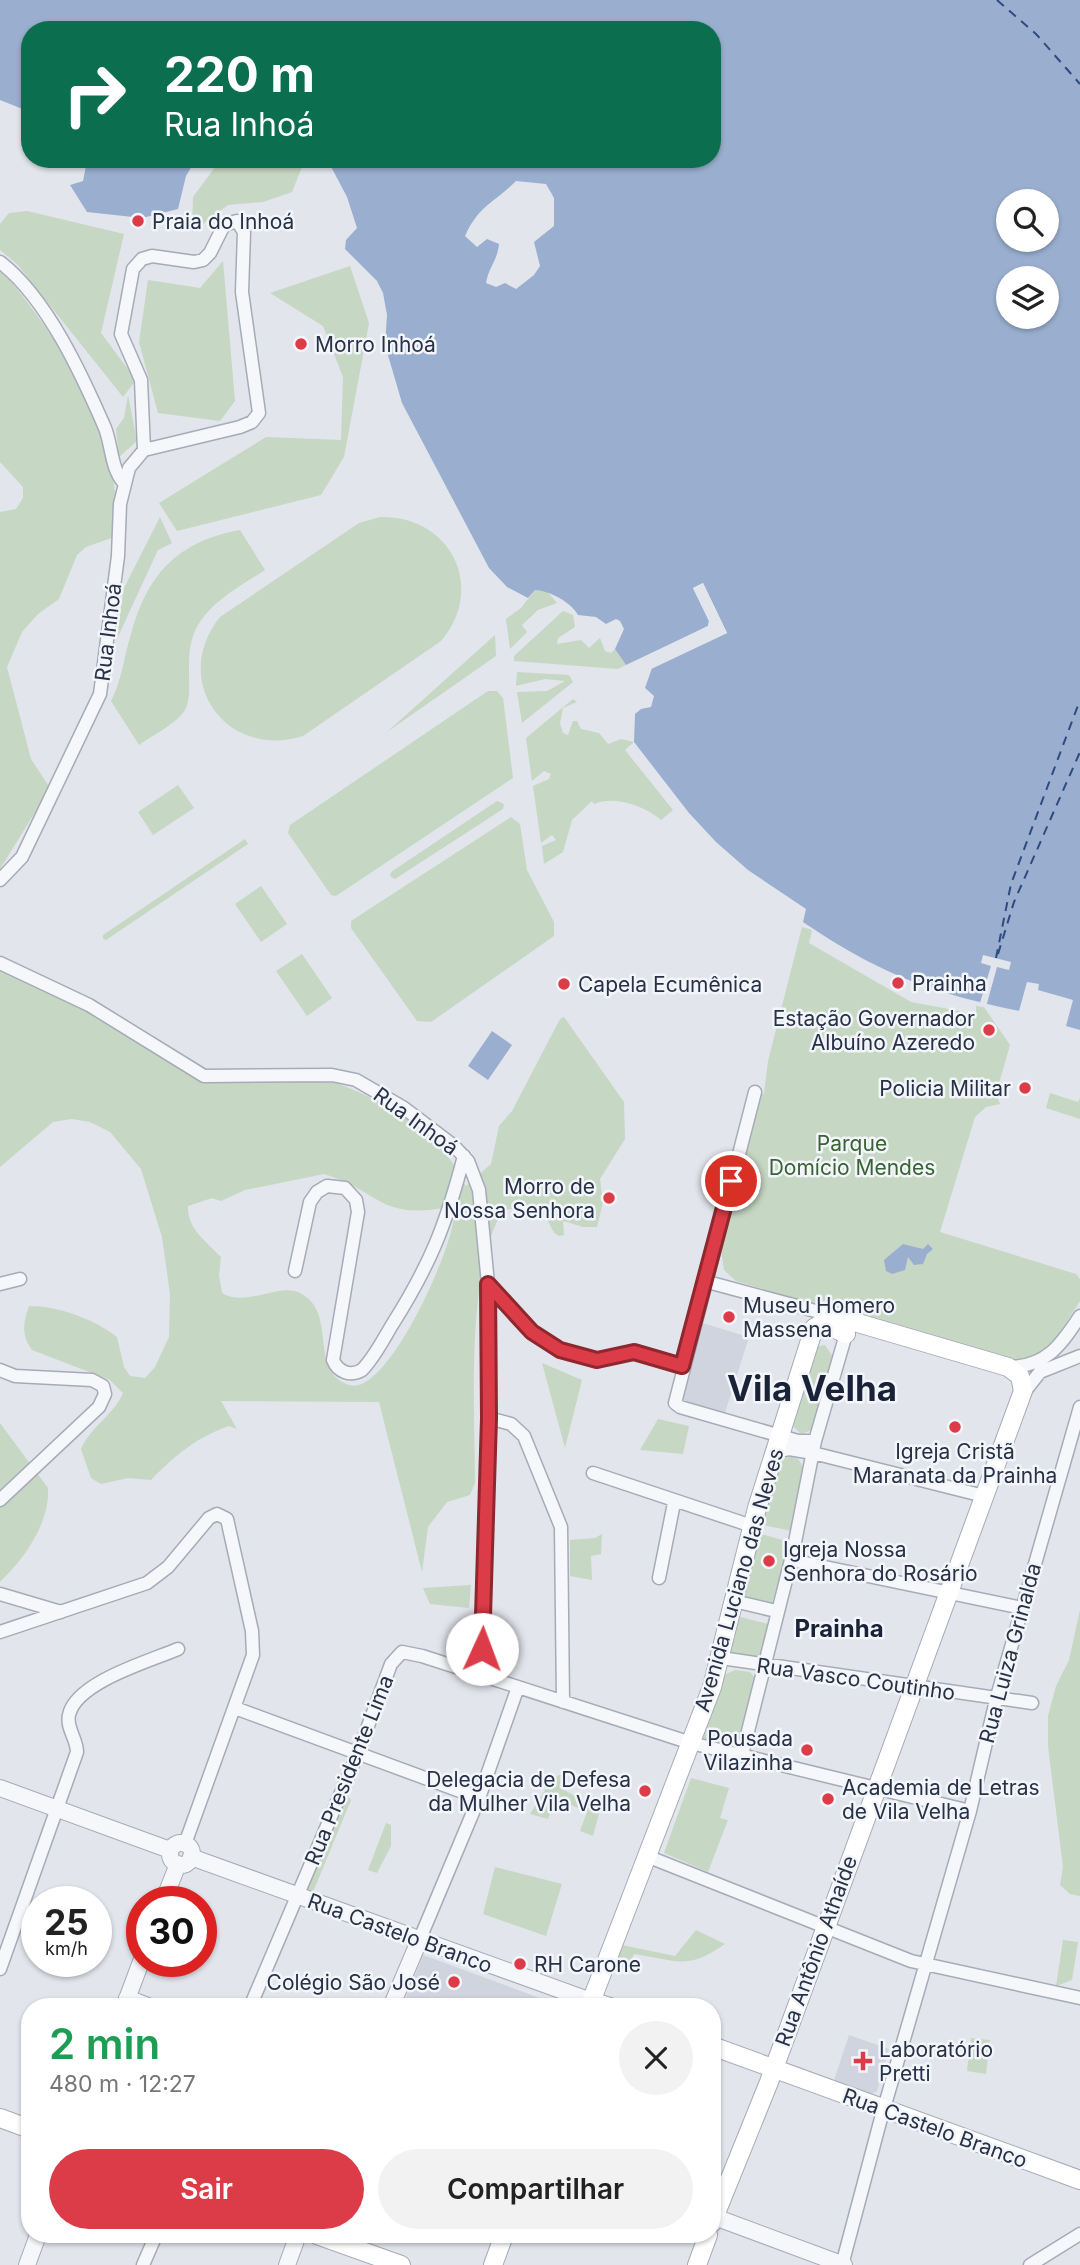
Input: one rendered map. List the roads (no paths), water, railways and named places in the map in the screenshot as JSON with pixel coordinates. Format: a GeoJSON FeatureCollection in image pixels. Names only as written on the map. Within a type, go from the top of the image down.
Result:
{"type":"FeatureCollection","features":[{"type":"Feature","properties":{"kind":"main road"},"geometry":{"type":"LineString","coordinates":[[814,1328],[834,1316],[1007,1367],[1022,1381],[1021,1396]]}},
{"type":"Feature","properties":{"kind":"main road"},"geometry":{"type":"LineString","coordinates":[[814,1328],[831,1327],[846,1334]]}},
{"type":"Feature","properties":{"kind":"main road","name":"Avenida Luciano das Neves"},"geometry":{"type":"LineString","coordinates":[[592,1998],[649,1857],[721,1658],[752,1526],[814,1328]]}},
{"type":"Feature","properties":{"kind":"main road","name":"Rua Antônio Athaíde"},"geometry":{"type":"LineString","coordinates":[[721,2198],[773,2069],[1021,1396]]}},
{"type":"Feature","properties":{"kind":"main road","name":"Rua Castelo Branco"},"geometry":{"type":"LineString","coordinates":[[721,2049],[1080,2180]]}},
{"type":"Feature","properties":{"kind":"main road"},"geometry":{"type":"LineString","coordinates":[[0,2118],[21,2126]]}},
{"type":"Feature","properties":{"kind":"main road"},"geometry":{"type":"LineString","coordinates":[[339,2243],[401,2265]]}},
{"type":"Feature","properties":{"kind":"main road"},"geometry":{"type":"LineString","coordinates":[[493,2265],[501,2243]]}},
{"type":"Feature","properties":{"kind":"main road"},"geometry":{"type":"LineString","coordinates":[[697,2265],[705,2243]]}},
{"type":"Feature","properties":{"kind":"street"},"geometry":{"type":"LineString","coordinates":[[0,262],[24,283],[78,369],[106,431],[117,474],[124,483],[133,461],[144,450],[240,427],[252,422],[259,413],[242,292],[244,232],[237,221],[224,225],[210,253],[203,260],[194,262],[152,256],[142,259],[133,269],[120,327],[122,340],[141,380],[144,450]]}},
{"type":"Feature","properties":{"kind":"street","name":"Rua Inhoá"},"geometry":{"type":"LineString","coordinates":[[0,880],[22,857],[100,694],[106,670],[124,483]]}},
{"type":"Feature","properties":{"kind":"street","name":"Rua Inhoá"},"geometry":{"type":"LineString","coordinates":[[0,963],[89,1005],[204,1076],[332,1075],[356,1080],[404,1108],[464,1157],[477,1180],[488,1284],[489,1418],[481,1675]]}},
{"type":"Feature","properties":{"kind":"street"},"geometry":{"type":"LineString","coordinates":[[755,1092],[682,1366],[675,1403],[680,1408],[789,1449],[814,1447],[984,1496]]}},
{"type":"Feature","properties":{"kind":"street"},"geometry":{"type":"LineString","coordinates":[[295,1271],[313,1197],[327,1186],[345,1188],[356,1200],[358,1212],[333,1360],[342,1371],[353,1374],[362,1370],[414,1290],[435,1251],[448,1219],[464,1157]]}},
{"type":"Feature","properties":{"kind":"street"},"geometry":{"type":"LineString","coordinates":[[0,1283],[20,1279]]}},
{"type":"Feature","properties":{"kind":"street"},"geometry":{"type":"LineString","coordinates":[[704,1281],[834,1316],[843,1324],[846,1334],[814,1447],[791,1560],[776,1611],[742,1755]]}},
{"type":"Feature","properties":{"kind":"street"},"geometry":{"type":"LineString","coordinates":[[488,1284],[532,1332],[560,1350],[597,1360],[634,1352],[682,1366]]}},
{"type":"Feature","properties":{"kind":"street"},"geometry":{"type":"LineString","coordinates":[[805,1308],[812,1317],[814,1328]]}},
{"type":"Feature","properties":{"kind":"street"},"geometry":{"type":"LineString","coordinates":[[1007,1367],[1035,1364],[1047,1358],[1064,1340],[1080,1316]]}},
{"type":"Feature","properties":{"kind":"street"},"geometry":{"type":"LineString","coordinates":[[1064,1340],[1080,1337]]}},
{"type":"Feature","properties":{"kind":"street"},"geometry":{"type":"LineString","coordinates":[[1064,1340],[1063,1352],[1078,1357]]}},
{"type":"Feature","properties":{"kind":"street"},"geometry":{"type":"LineString","coordinates":[[1021,1396],[1040,1372],[1078,1357]]}},
{"type":"Feature","properties":{"kind":"street"},"geometry":{"type":"LineString","coordinates":[[0,1370],[15,1376],[92,1380],[103,1386],[105,1394],[99,1407],[0,1500]]}},
{"type":"Feature","properties":{"kind":"street","name":"Rua Luiza Grinalda"},"geometry":{"type":"LineString","coordinates":[[843,2265],[883,2110],[970,1811],[996,1700],[1080,1407]]}},
{"type":"Feature","properties":{"kind":"street"},"geometry":{"type":"LineString","coordinates":[[489,1418],[511,1424],[524,1436],[561,1527],[563,1702]]}},
{"type":"Feature","properties":{"kind":"street"},"geometry":{"type":"LineString","coordinates":[[593,1473],[674,1503],[752,1526]]}},
{"type":"Feature","properties":{"kind":"street"},"geometry":{"type":"LineString","coordinates":[[659,1578],[674,1503]]}},
{"type":"Feature","properties":{"kind":"street"},"geometry":{"type":"LineString","coordinates":[[0,1632],[154,1579],[209,1518],[221,1515],[230,1525],[253,1639],[251,1666],[169,1886]]}},
{"type":"Feature","properties":{"kind":"street"},"geometry":{"type":"LineString","coordinates":[[791,1560],[1022,1608]]}},
{"type":"Feature","properties":{"kind":"street"},"geometry":{"type":"LineString","coordinates":[[0,1594],[61,1612]]}},
{"type":"Feature","properties":{"kind":"street"},"geometry":{"type":"LineString","coordinates":[[734,1601],[776,1611]]}},
{"type":"Feature","properties":{"kind":"street"},"geometry":{"type":"LineString","coordinates":[[0,1969],[77,1752],[69,1722],[71,1710],[92,1686],[178,1649]]}},
{"type":"Feature","properties":{"kind":"street","name":"Rua Presidente Lima"},"geometry":{"type":"LineString","coordinates":[[254,1998],[358,1753],[391,1664],[402,1652],[481,1675]]}},
{"type":"Feature","properties":{"kind":"street","name":"Rua Vasco Coutinho"},"geometry":{"type":"LineString","coordinates":[[721,1658],[996,1700],[1032,1703]]}},
{"type":"Feature","properties":{"kind":"street"},"geometry":{"type":"LineString","coordinates":[[481,1675],[691,1743],[970,1811]]}},
{"type":"Feature","properties":{"kind":"street"},"geometry":{"type":"LineString","coordinates":[[395,1998],[479,1798],[517,1687]]}},
{"type":"Feature","properties":{"kind":"street"},"geometry":{"type":"LineString","coordinates":[[235,1708],[479,1798]]}},
{"type":"Feature","properties":{"kind":"street","name":"Rua Castelo Branco"},"geometry":{"type":"LineString","coordinates":[[0,1788],[574,1998]]}},
{"type":"Feature","properties":{"kind":"street"},"geometry":{"type":"LineString","coordinates":[[649,1857],[824,1928],[925,1965],[1080,1998]]}},
{"type":"Feature","properties":{"kind":"street"},"geometry":{"type":"LineString","coordinates":[[127,1998],[135,1977]]}},
{"type":"Feature","properties":{"kind":"street"},"geometry":{"type":"LineString","coordinates":[[721,2221],[843,2265]]}},
{"type":"Feature","properties":{"kind":"street"},"geometry":{"type":"LineString","coordinates":[[1030,2265],[1080,2234]]}},
{"type":"Feature","properties":{"kind":"street"},"geometry":{"type":"LineString","coordinates":[[27,2265],[35,2243]]}},
{"type":"Feature","properties":{"kind":"street"},"geometry":{"type":"LineString","coordinates":[[143,2265],[153,2243]]}},
{"type":"Feature","properties":{"kind":"street"},"geometry":{"type":"LineString","coordinates":[[287,2265],[295,2243]]}},
{"type":"Feature","properties":{"kind":"water"},"geometry":{"type":"Polygon","coordinates":[[[0,0],[1080,0],[1080,1030],[1066,1026],[1073,1000],[1038,990],[1039,984],[1027,982],[1019,1011],[931,988],[881,968],[803,922],[806,909],[748,870],[716,842],[689,813],[634,742],[635,714],[641,709],[651,707],[654,696],[645,688],[652,668],[727,633],[703,583],[693,588],[709,621],[708,626],[626,665],[615,649],[624,629],[620,621],[616,619],[606,624],[596,617],[578,615],[560,598],[547,592],[535,590],[528,598],[507,587],[489,568],[402,403],[385,345],[387,315],[383,293],[377,281],[345,249],[346,240],[357,228],[347,197],[332,168],[721,168],[721,21],[21,21],[21,108],[0,100],[0,0]],[[516,181],[481,211],[470,226],[465,236],[477,247],[487,239],[499,244],[486,283],[496,287],[505,283],[516,289],[534,275],[540,266],[534,242],[554,226],[554,198],[546,184],[516,181]]]}},
{"type":"Feature","properties":{"kind":"water"},"geometry":{"type":"Polygon","coordinates":[[[86,168],[191,168],[186,176],[178,209],[142,218],[87,212],[70,185],[83,181],[86,168]]]}},
{"type":"Feature","properties":{"kind":"water"},"geometry":{"type":"Polygon","coordinates":[[[492,1031],[512,1045],[488,1080],[468,1066],[492,1031]]]}},
{"type":"Feature","properties":{"kind":"water"},"geometry":{"type":"Polygon","coordinates":[[[903,1244],[923,1249],[928,1244],[933,1249],[927,1254],[923,1264],[914,1265],[908,1257],[905,1270],[892,1274],[886,1271],[884,1260],[903,1244]]]}},
{"type":"Feature","properties":{"kind":"place","name":"Praia do Inhoá"},"geometry":{"type":"Point","coordinates":[138,221]}},
{"type":"Feature","properties":{"kind":"place","name":"Morro Inhoá"},"geometry":{"type":"Point","coordinates":[301,344]}},
{"type":"Feature","properties":{"kind":"place","name":"Prainha"},"geometry":{"type":"Point","coordinates":[898,983]}},
{"type":"Feature","properties":{"kind":"place","name":"Capela Ecumênica"},"geometry":{"type":"Point","coordinates":[564,984]}},
{"type":"Feature","properties":{"kind":"place","name":"Estação Governador Albuíno Azeredo"},"geometry":{"type":"Point","coordinates":[989,1030]}},
{"type":"Feature","properties":{"kind":"place","name":"Policia Militar"},"geometry":{"type":"Point","coordinates":[1025,1088]}},
{"type":"Feature","properties":{"kind":"place","name":"Morro de Nossa Senhora"},"geometry":{"type":"Point","coordinates":[609,1198]}},
{"type":"Feature","properties":{"kind":"place","name":"Museu Homero Massena"},"geometry":{"type":"Point","coordinates":[729,1317]}},
{"type":"Feature","properties":{"kind":"place","name":"Igreja Cristã Maranata da Prainha"},"geometry":{"type":"Point","coordinates":[955,1427]}},
{"type":"Feature","properties":{"kind":"place","name":"Igreja Nossa Senhora do Rosário"},"geometry":{"type":"Point","coordinates":[769,1561]}},
{"type":"Feature","properties":{"kind":"place","name":"Pousada Vilazinha"},"geometry":{"type":"Point","coordinates":[807,1750]}},
{"type":"Feature","properties":{"kind":"place","name":"Delegacia de Defesa da Mulher Vila Velha"},"geometry":{"type":"Point","coordinates":[645,1791]}},
{"type":"Feature","properties":{"kind":"place","name":"Academia de Letras de Vila Velha"},"geometry":{"type":"Point","coordinates":[828,1799]}},
{"type":"Feature","properties":{"kind":"place","name":"RH Carone"},"geometry":{"type":"Point","coordinates":[520,1964]}},
{"type":"Feature","properties":{"kind":"place","name":"Colégio São José"},"geometry":{"type":"Point","coordinates":[454,1982]}},
{"type":"Feature","properties":{"kind":"place","name":"Laboratório Pretti"},"geometry":{"type":"Point","coordinates":[863,2061]}},
{"type":"Feature","properties":{"kind":"district","name":"Vila Velha"},"geometry":{"type":"Point","coordinates":[812,1388]}},
{"type":"Feature","properties":{"kind":"district","name":"Prainha"},"geometry":{"type":"Point","coordinates":[839,1628]}},
{"type":"Feature","properties":{"kind":"park label","name":"Parque Domício Mendes"},"geometry":{"type":"Point","coordinates":[852,1155]}}]}
